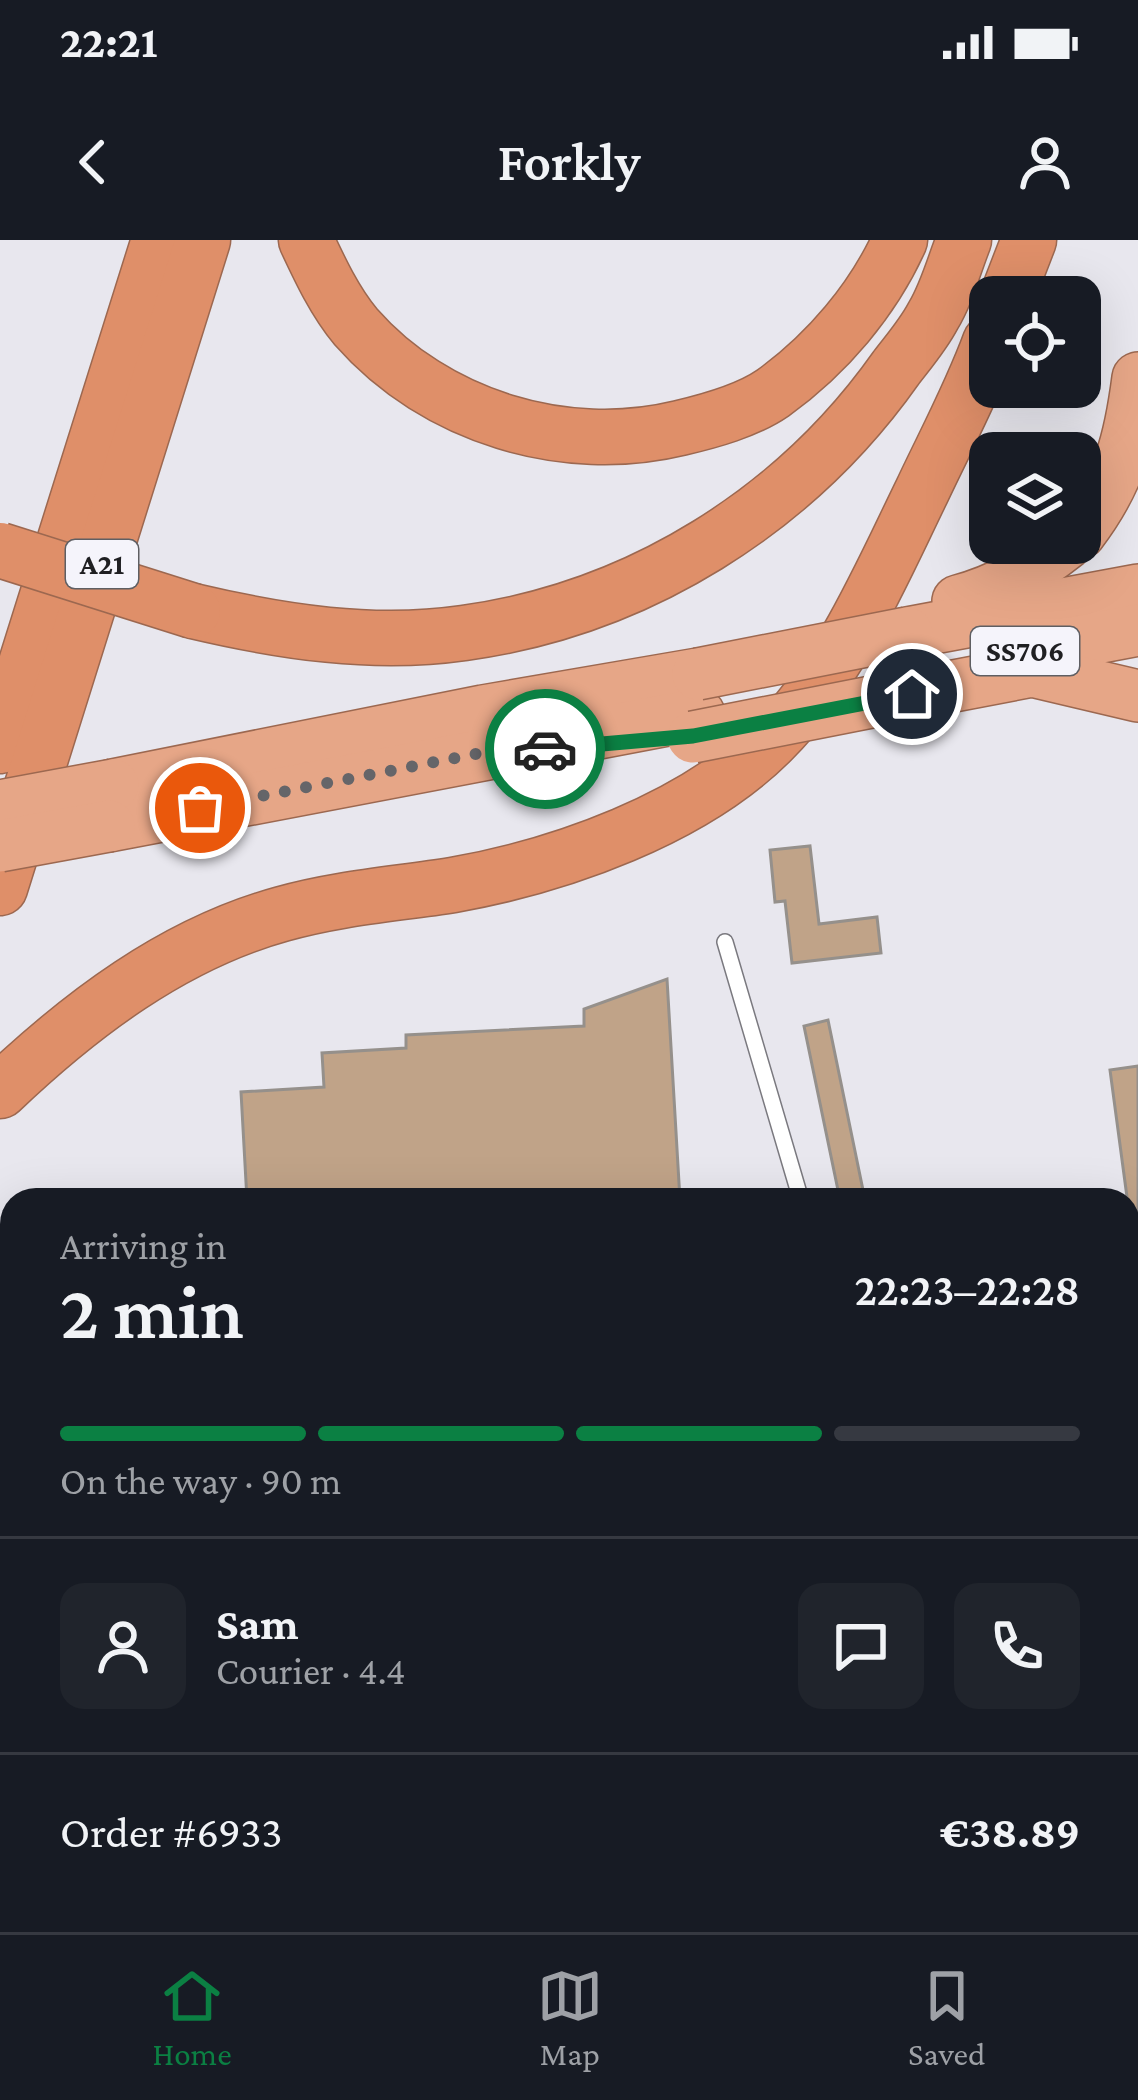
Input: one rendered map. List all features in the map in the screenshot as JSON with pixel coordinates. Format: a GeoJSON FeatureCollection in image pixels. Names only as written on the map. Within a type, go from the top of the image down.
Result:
{"type":"FeatureCollection","features":[{"type":"Feature","properties":{"kind":"highway"},"geometry":{"type":"LineString","coordinates":[[0,664],[133,240]]}},
{"type":"Feature","properties":{"kind":"highway","name":"A21"},"geometry":{"type":"LineString","coordinates":[[0,745],[159,240]]}},
{"type":"Feature","properties":{"kind":"highway","name":"A21"},"geometry":{"type":"LineString","coordinates":[[0,888],[203,240]]}},
{"type":"Feature","properties":{"kind":"highway"},"geometry":{"type":"LineString","coordinates":[[307,240],[355,326],[409,376],[493,419],[563,437],[640,438],[709,422],[771,395],[840,334],[887,268],[900,240]]}},
{"type":"Feature","properties":{"kind":"highway"},"geometry":{"type":"LineString","coordinates":[[0,550],[193,611],[275,631],[361,638],[461,634],[556,616],[658,573],[742,526],[824,457],[877,396],[934,316],[964,240]]}},
{"type":"Feature","properties":{"kind":"highway"},"geometry":{"type":"LineString","coordinates":[[1015,276],[1029,240]]}},
{"type":"Feature","properties":{"kind":"highway"},"geometry":{"type":"LineString","coordinates":[[1101,505],[1111,491],[1130,436],[1138,378]]}},
{"type":"Feature","properties":{"kind":"highway"},"geometry":{"type":"LineString","coordinates":[[0,1091],[46,1047],[119,991],[194,950],[279,914],[533,867],[621,836],[705,793],[772,740],[827,670],[873,592],[969,388]]}},
{"type":"Feature","properties":{"kind":"highway"},"geometry":{"type":"LineString","coordinates":[[910,654],[990,592],[1041,564]]}},
{"type":"Feature","properties":{"kind":"highway","name":"SS706"},"geometry":{"type":"LineString","coordinates":[[910,654],[1138,590]]}},
{"type":"Feature","properties":{"kind":"highway","name":"SS706"},"geometry":{"type":"LineString","coordinates":[[0,846],[111,806],[485,732],[910,654],[1138,629]]}},
{"type":"Feature","properties":{"kind":"highway"},"geometry":{"type":"LineString","coordinates":[[910,654],[1032,671],[1138,696]]}},
{"type":"Feature","properties":{"kind":"highway"},"geometry":{"type":"LineString","coordinates":[[1032,671],[1138,666]]}},
{"type":"Feature","properties":{"kind":"highway"},"geometry":{"type":"LineString","coordinates":[[0,702],[0,745]]}},
{"type":"Feature","properties":{"kind":"highway","name":"SS706"},"geometry":{"type":"LineString","coordinates":[[0,806],[111,806]]}},
{"type":"Feature","properties":{"kind":"lane"},"geometry":{"type":"LineString","coordinates":[[725,942],[797,1188]]}},
{"type":"Feature","properties":{"kind":"building"},"geometry":{"type":"Polygon","coordinates":[[[810,846],[819,924],[877,917],[881,953],[792,963],[785,901],[775,902],[770,850],[810,846]]]}},
{"type":"Feature","properties":{"kind":"building"},"geometry":{"type":"Polygon","coordinates":[[[667,979],[679,1188],[246,1188],[241,1092],[324,1087],[322,1053],[406,1048],[406,1035],[584,1026],[584,1009],[667,979]]]}},
{"type":"Feature","properties":{"kind":"building"},"geometry":{"type":"Polygon","coordinates":[[[828,1020],[863,1188],[838,1188],[804,1026],[828,1020]]]}},
{"type":"Feature","properties":{"kind":"building"},"geometry":{"type":"Polygon","coordinates":[[[1138,1066],[1138,1188],[1126,1188],[1110,1070],[1138,1066]]]}},
{"type":"Feature","properties":{"kind":"way so far"},"geometry":{"type":"LineString","coordinates":[[200,808],[486,752],[545,749]]}},
{"type":"Feature","properties":{"kind":"route"},"geometry":{"type":"LineString","coordinates":[[545,749],[693,736],[912,694]]}}]}
